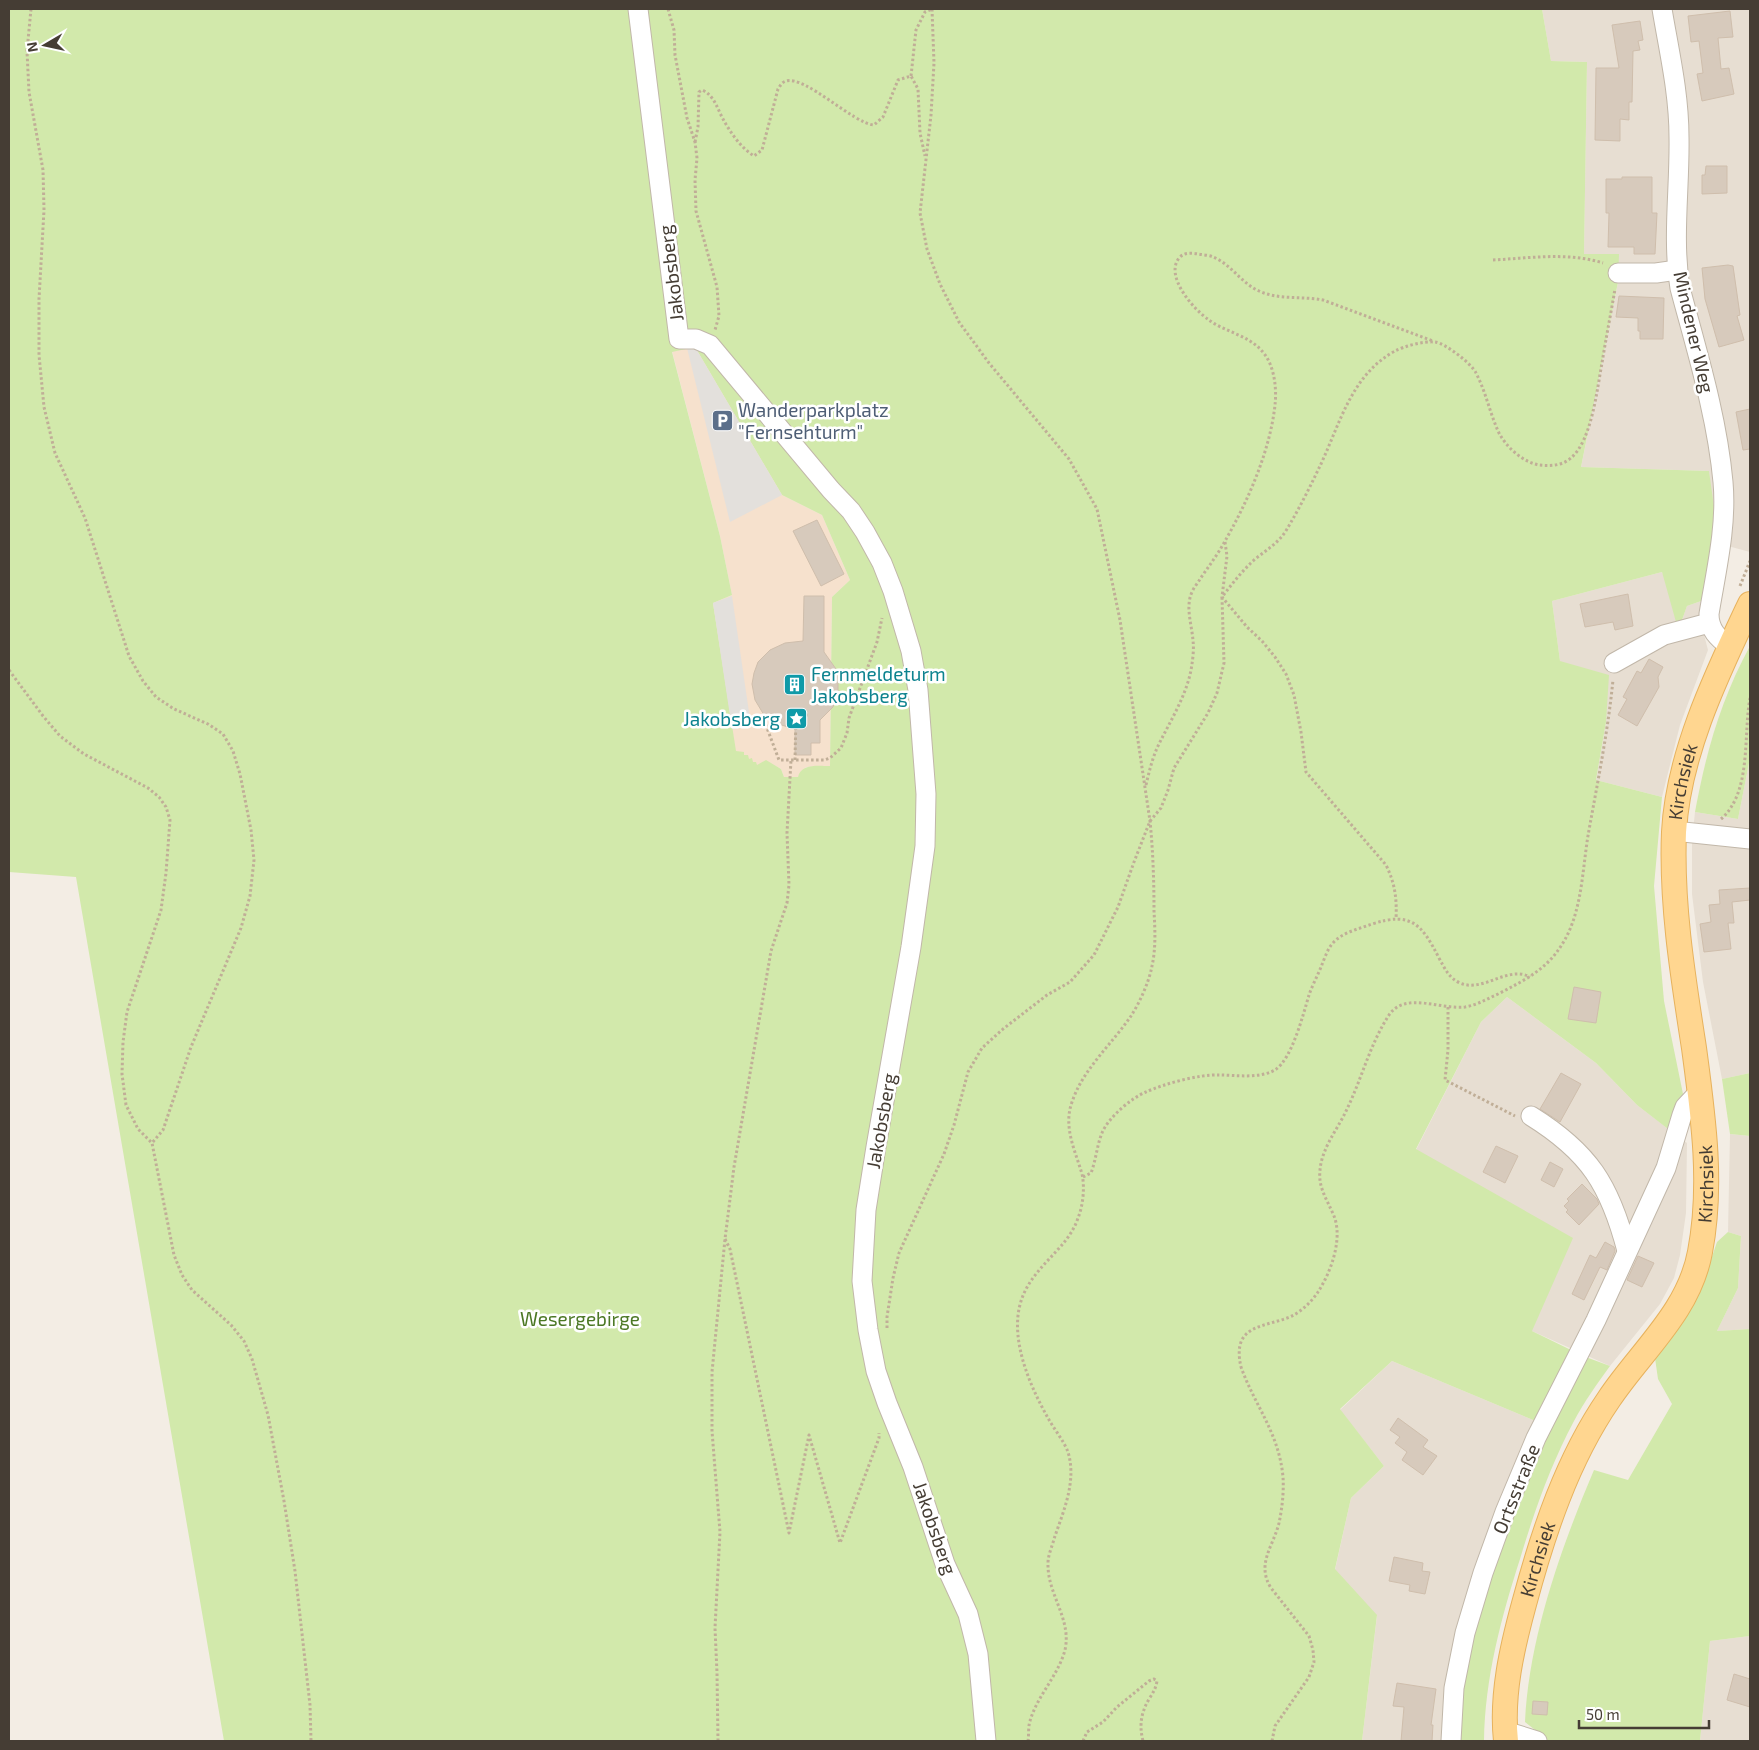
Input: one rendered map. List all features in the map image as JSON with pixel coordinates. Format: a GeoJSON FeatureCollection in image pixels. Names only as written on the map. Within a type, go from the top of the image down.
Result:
{"type":"FeatureCollection","features":[{"type":"Feature","properties":{"kind":"main road","name":"Kirchsiek"},"geometry":{"type":"LineString","coordinates":[[1505,1736],[1509,1668],[1533,1572],[1553,1511],[1574,1460],[1593,1422],[1613,1392],[1675,1315],[1690,1287],[1700,1255],[1705,1218],[1704,1127],[1684,983],[1675,897],[1674,831],[1679,793],[1688,756],[1701,718],[1750,604]]}},
{"type":"Feature","properties":{"kind":"street","name":"Jakobsberg"},"geometry":{"type":"LineString","coordinates":[[638,9],[679,339],[696,340],[710,345],[850,511],[865,532],[882,563],[893,591],[911,651],[918,690],[926,794],[925,846],[911,947],[866,1210],[863,1272],[868,1330],[876,1371],[913,1467],[945,1564],[968,1614],[978,1654],[986,1741]]}},
{"type":"Feature","properties":{"kind":"street","name":"Mindener Weg"},"geometry":{"type":"LineString","coordinates":[[1662,9],[1677,95],[1679,136],[1677,270],[1714,417],[1723,483],[1721,539],[1709,622]]}},
{"type":"Feature","properties":{"kind":"street"},"geometry":{"type":"LineString","coordinates":[[1618,273],[1656,273],[1677,270]]}},
{"type":"Feature","properties":{"kind":"street"},"geometry":{"type":"LineString","coordinates":[[1614,663],[1664,635],[1709,622],[1718,638],[1730,647]]}},
{"type":"Feature","properties":{"kind":"street"},"geometry":{"type":"LineString","coordinates":[[1674,831],[1750,839]]}},
{"type":"Feature","properties":{"kind":"street","name":"Ortsstraße"},"geometry":{"type":"LineString","coordinates":[[1451,1741],[1454,1688],[1465,1633],[1483,1573],[1505,1512],[1536,1438],[1596,1320],[1666,1168],[1682,1115],[1686,1107],[1700,1091]]}},
{"type":"Feature","properties":{"kind":"street"},"geometry":{"type":"LineString","coordinates":[[1530,1116],[1553,1130],[1580,1152],[1600,1179],[1614,1208],[1627,1251]]}},
{"type":"Feature","properties":{"kind":"street","name":"Kirchsiek"},"geometry":{"type":"LineString","coordinates":[[1505,1736],[1537,1741]]}},
{"type":"Feature","properties":{"kind":"path"},"geometry":{"type":"LineString","coordinates":[[31,9],[27,51],[29,92],[43,170],[44,202],[39,299],[39,355],[44,407],[55,453],[85,518],[129,656],[143,681],[156,697],[174,709],[208,724],[223,734],[233,751],[240,774],[254,860],[250,896],[241,928],[191,1047],[163,1130],[152,1143]]}},
{"type":"Feature","properties":{"kind":"path"},"geometry":{"type":"LineString","coordinates":[[668,9],[674,30],[675,56],[687,118],[695,142],[697,158],[695,180],[696,211],[719,301],[719,316],[710,345]]}},
{"type":"Feature","properties":{"kind":"path"},"geometry":{"type":"LineString","coordinates":[[925,159],[920,133],[918,89],[910,76],[916,30],[925,12],[932,9],[934,63],[931,115],[920,212],[926,240],[940,284],[958,322],[989,363],[1069,459],[1097,509],[1120,620],[1150,821],[1153,853],[1155,942],[1152,966],[1144,991],[1132,1014],[1084,1078],[1071,1102],[1069,1130],[1072,1146],[1083,1177],[1083,1197],[1078,1219],[1068,1236],[1036,1272],[1019,1309],[1018,1333],[1028,1376],[1036,1397],[1068,1451],[1071,1471],[1069,1492],[1048,1563],[1050,1579],[1067,1630],[1066,1647],[1062,1661],[1029,1722],[1028,1741]]}},
{"type":"Feature","properties":{"kind":"path"},"geometry":{"type":"LineString","coordinates":[[695,142],[699,112],[698,97],[699,92],[702,90],[708,92],[714,99],[724,120],[742,146],[754,156],[762,150],[778,90],[784,82],[788,80],[796,82],[827,97],[864,122],[874,125],[883,117],[898,80],[910,76]]}},
{"type":"Feature","properties":{"kind":"path"},"geometry":{"type":"LineString","coordinates":[[1145,788],[1150,767],[1187,686],[1194,642],[1189,604],[1192,592],[1225,542],[1261,464],[1272,423],[1275,403],[1275,384],[1270,365],[1263,352],[1255,344],[1209,320],[1194,306],[1180,288],[1175,269],[1177,261],[1182,255],[1191,253],[1212,256],[1225,264],[1243,281],[1259,292],[1283,297],[1308,297],[1323,300],[1436,342],[1461,356],[1476,372],[1500,434],[1514,452],[1529,463],[1545,466],[1561,464],[1572,458],[1583,441],[1592,420],[1618,273],[1604,264],[1590,259],[1566,256],[1493,260]]}},
{"type":"Feature","properties":{"kind":"path"},"geometry":{"type":"LineString","coordinates":[[1222,597],[1241,573],[1286,531],[1320,466],[1350,397],[1362,379],[1378,363],[1395,351],[1415,344],[1436,342]]}},
{"type":"Feature","properties":{"kind":"path"},"geometry":{"type":"LineString","coordinates":[[888,1333],[888,1317],[899,1252],[944,1154],[954,1126],[968,1072],[982,1048],[1047,995],[1070,982],[1094,955],[1118,906],[1150,821],[1161,808],[1174,768],[1208,713],[1217,693],[1224,663],[1222,597],[1227,556],[1225,542]]}},
{"type":"Feature","properties":{"kind":"path"},"geometry":{"type":"LineString","coordinates":[[1222,597],[1247,627],[1262,641],[1286,674],[1294,695],[1306,772],[1386,865],[1393,879],[1397,902],[1396,919]]}},
{"type":"Feature","properties":{"kind":"path"},"geometry":{"type":"LineString","coordinates":[[754,718],[764,720],[779,760],[824,760],[830,758],[841,748],[847,733],[849,718],[877,642],[883,617],[882,610]]}},
{"type":"Feature","properties":{"kind":"path"},"geometry":{"type":"LineString","coordinates":[[1272,1741],[1275,1726],[1312,1670],[1313,1650],[1309,1636],[1266,1580],[1264,1565],[1279,1523],[1283,1478],[1275,1442],[1268,1423],[1241,1367],[1239,1359],[1240,1348],[1247,1332],[1255,1327],[1299,1312],[1318,1292],[1333,1260],[1337,1242],[1335,1217],[1321,1189],[1321,1161],[1347,1111],[1375,1043],[1390,1015],[1402,1005],[1418,1003],[1465,1007],[1479,1003],[1530,978],[1548,963],[1562,946],[1571,927],[1580,890],[1588,832],[1608,724],[1614,663]]}},
{"type":"Feature","properties":{"kind":"path"},"geometry":{"type":"LineString","coordinates":[[9,670],[60,736],[84,754],[148,788],[159,797],[166,807],[170,820],[161,910],[128,1012],[123,1042],[122,1074],[126,1104],[138,1129],[152,1143],[174,1255],[182,1275],[192,1290],[231,1325],[244,1341],[252,1359],[268,1415],[295,1571],[309,1695],[311,1741]]}},
{"type":"Feature","properties":{"kind":"path"},"geometry":{"type":"LineString","coordinates":[[1703,835],[1728,813],[1737,798],[1742,781],[1750,698]]}},
{"type":"Feature","properties":{"kind":"path"},"geometry":{"type":"LineString","coordinates":[[718,1741],[714,1628],[720,1532],[712,1431],[712,1372],[734,1167],[772,951],[787,903],[789,885],[787,833],[796,715],[808,715]]}},
{"type":"Feature","properties":{"kind":"path"},"geometry":{"type":"LineString","coordinates":[[1083,1177],[1091,1173],[1102,1132],[1114,1116],[1144,1092],[1210,1074],[1250,1075],[1263,1074],[1275,1070],[1284,1061],[1297,1034],[1310,993],[1327,952],[1332,944],[1350,932],[1383,920],[1410,920],[1424,932],[1447,973],[1463,985],[1472,986],[1519,974],[1530,978]]}},
{"type":"Feature","properties":{"kind":"path"},"geometry":{"type":"LineString","coordinates":[[1448,1007],[1446,1080],[1516,1116],[1530,1116]]}},
{"type":"Feature","properties":{"kind":"path"},"geometry":{"type":"LineString","coordinates":[[725,1239],[730,1248],[789,1533],[809,1435],[840,1543],[879,1438],[881,1415],[887,1403]]}},
{"type":"Feature","properties":{"kind":"path"},"geometry":{"type":"LineString","coordinates":[[1083,1741],[1087,1732],[1103,1722],[1118,1707],[1154,1679],[1157,1681],[1156,1686],[1143,1709],[1141,1720],[1140,1730],[1143,1741]]}},
{"type":"Feature","properties":{"kind":"shaded area"},"geometry":{"type":"Polygon","coordinates":[[[1542,9],[1750,9],[1750,552],[1713,542],[1709,471],[1581,467],[1618,282],[1618,254],[1584,254],[1587,62],[1551,61],[1542,9]]]}},
{"type":"Feature","properties":{"kind":"shaded area"},"geometry":{"type":"Polygon","coordinates":[[[695,347],[782,495],[822,515],[850,580],[832,597],[830,766],[806,767],[798,777],[784,777],[781,769],[768,762],[758,769],[736,754],[713,603],[732,595],[720,536],[672,351],[695,347]]]}},
{"type":"Feature","properties":{"kind":"shaded area","name":"Wanderparkplatz \"Fernsehturm\""},"geometry":{"type":"Polygon","coordinates":[[[695,347],[782,495],[730,522],[687,348],[695,347]]]}},
{"type":"Feature","properties":{"kind":"shaded area"},"geometry":{"type":"Polygon","coordinates":[[[1662,572],[1682,620],[1687,606],[1704,600],[1703,631],[1708,650],[1680,725],[1662,797],[1596,780],[1606,722],[1560,661],[1552,601],[1662,572]]]}},
{"type":"Feature","properties":{"kind":"shaded area"},"geometry":{"type":"Polygon","coordinates":[[[732,596],[751,726],[732,729],[713,603],[732,596]]]}},
{"type":"Feature","properties":{"kind":"shaded area"},"geometry":{"type":"Polygon","coordinates":[[[1750,758],[1750,1073],[1722,1079],[1703,982],[1692,894],[1692,841],[1695,812],[1738,819],[1750,758]]]}},
{"type":"Feature","properties":{"kind":"shaded area"},"geometry":{"type":"Polygon","coordinates":[[[1507,997],[1596,1063],[1637,1105],[1687,1143],[1686,1213],[1680,1255],[1674,1278],[1660,1304],[1610,1366],[1532,1331],[1416,1150],[1481,1022],[1507,997]]]}},
{"type":"Feature","properties":{"kind":"shaded area"},"geometry":{"type":"Polygon","coordinates":[[[1730,1134],[1750,1136],[1750,1329],[1717,1331],[1738,1288],[1741,1236],[1728,1232],[1730,1134]]]}},
{"type":"Feature","properties":{"kind":"shaded area"},"geometry":{"type":"Polygon","coordinates":[[[1392,1361],[1538,1422],[1458,1741],[1362,1741],[1377,1616],[1335,1570],[1351,1498],[1384,1466],[1340,1410],[1392,1361]]]}},
{"type":"Feature","properties":{"kind":"shaded area"},"geometry":{"type":"Polygon","coordinates":[[[1750,1636],[1750,1741],[1700,1741],[1710,1641],[1750,1636]]]}},
{"type":"Feature","properties":{"kind":"green space","name":"Wesergebirge"},"geometry":{"type":"Polygon","coordinates":[[[9,9],[1542,9],[1551,61],[1587,62],[1584,254],[1619,254],[1618,282],[1581,467],[1709,471],[1714,507],[1713,542],[1704,600],[1687,606],[1682,620],[1676,622],[1662,572],[1552,601],[1560,661],[1609,675],[1606,722],[1596,780],[1662,797],[1654,886],[1664,1001],[1683,1094],[1672,1132],[1637,1105],[1596,1063],[1507,997],[1481,1022],[1416,1149],[1573,1238],[1532,1331],[1573,1351],[1538,1422],[1392,1361],[1340,1409],[1384,1466],[1351,1498],[1335,1569],[1377,1615],[1362,1741],[224,1741],[76,877],[9,872],[9,9]],[[695,347],[672,352],[720,536],[732,595],[713,603],[736,751],[744,752],[744,755],[748,755],[749,759],[752,758],[753,762],[756,762],[757,765],[766,760],[781,769],[784,777],[798,777],[803,769],[807,767],[830,766],[832,597],[850,580],[822,515],[782,495],[695,347]]]}},
{"type":"Feature","properties":{"kind":"green space"},"geometry":{"type":"Polygon","coordinates":[[[1750,646],[1750,758],[1738,819],[1695,812],[1704,768],[1716,726],[1731,686],[1750,646]]]}},
{"type":"Feature","properties":{"kind":"green space"},"geometry":{"type":"Polygon","coordinates":[[[1750,1073],[1750,1136],[1730,1134],[1722,1079],[1750,1073]]]}},
{"type":"Feature","properties":{"kind":"green space"},"geometry":{"type":"Polygon","coordinates":[[[1728,1232],[1741,1236],[1738,1288],[1717,1331],[1750,1329],[1750,1636],[1710,1641],[1700,1741],[1549,1741],[1525,1722],[1528,1690],[1540,1625],[1570,1530],[1594,1470],[1628,1480],[1672,1404],[1658,1379],[1655,1358],[1682,1324],[1699,1295],[1717,1242],[1728,1232]]]}},
{"type":"Feature","properties":{"kind":"green space"},"geometry":{"type":"Polygon","coordinates":[[[1583,1356],[1610,1366],[1582,1407],[1566,1437],[1550,1471],[1531,1524],[1506,1603],[1495,1648],[1487,1694],[1484,1741],[1458,1741],[1458,1710],[1478,1604],[1513,1503],[1583,1356]]]}},
{"type":"Feature","properties":{"kind":"building"},"geometry":{"type":"Polygon","coordinates":[[[1730,11],[1733,37],[1718,38],[1721,69],[1729,68],[1734,94],[1702,101],[1697,74],[1703,73],[1699,41],[1691,42],[1688,16],[1730,11]]]}},
{"type":"Feature","properties":{"kind":"building"},"geometry":{"type":"Polygon","coordinates":[[[1640,21],[1643,40],[1638,41],[1640,50],[1633,51],[1632,102],[1629,102],[1629,120],[1620,119],[1620,141],[1595,140],[1596,68],[1619,68],[1612,25],[1640,21]]]}},
{"type":"Feature","properties":{"kind":"building"},"geometry":{"type":"Polygon","coordinates":[[[1706,166],[1727,166],[1727,193],[1702,194],[1702,175],[1705,175],[1706,166]]]}},
{"type":"Feature","properties":{"kind":"building"},"geometry":{"type":"Polygon","coordinates":[[[1622,177],[1652,177],[1652,213],[1657,213],[1655,254],[1634,254],[1634,247],[1608,247],[1609,213],[1606,213],[1606,179],[1622,179],[1622,177]]]}},
{"type":"Feature","properties":{"kind":"building"},"geometry":{"type":"Polygon","coordinates":[[[1733,266],[1740,315],[1737,316],[1744,340],[1719,347],[1705,299],[1702,268],[1733,266]]]}},
{"type":"Feature","properties":{"kind":"building"},"geometry":{"type":"Polygon","coordinates":[[[1619,296],[1664,298],[1663,339],[1640,339],[1638,318],[1616,317],[1619,296]]]}},
{"type":"Feature","properties":{"kind":"building"},"geometry":{"type":"Polygon","coordinates":[[[1750,409],[1750,449],[1743,450],[1736,412],[1750,409]]]}},
{"type":"Feature","properties":{"kind":"building"},"geometry":{"type":"Polygon","coordinates":[[[817,520],[844,574],[821,586],[793,531],[817,520]]]}},
{"type":"Feature","properties":{"kind":"building"},"geometry":{"type":"Polygon","coordinates":[[[1628,594],[1633,626],[1615,630],[1613,622],[1585,627],[1580,604],[1628,594]]]}},
{"type":"Feature","properties":{"kind":"building","name":"Fernmeldeturm Jakobsberg"},"geometry":{"type":"Polygon","coordinates":[[[804,596],[824,596],[824,652],[836,669],[838,691],[833,707],[820,720],[820,743],[811,743],[811,755],[795,755],[795,729],[778,724],[764,715],[755,700],[752,684],[758,662],[770,650],[785,643],[803,641],[804,596]]]}},
{"type":"Feature","properties":{"kind":"building"},"geometry":{"type":"Polygon","coordinates":[[[1649,659],[1663,667],[1658,677],[1659,687],[1637,726],[1618,715],[1627,699],[1623,697],[1637,671],[1641,673],[1649,659]]]}},
{"type":"Feature","properties":{"kind":"building"},"geometry":{"type":"Polygon","coordinates":[[[1750,888],[1750,900],[1732,902],[1734,923],[1728,923],[1731,949],[1704,952],[1700,924],[1711,922],[1709,905],[1720,904],[1719,890],[1750,888]]]}},
{"type":"Feature","properties":{"kind":"building"},"geometry":{"type":"Polygon","coordinates":[[[1574,987],[1601,992],[1596,1023],[1568,1019],[1574,987]]]}},
{"type":"Feature","properties":{"kind":"building"},"geometry":{"type":"Polygon","coordinates":[[[1561,1073],[1581,1084],[1560,1122],[1540,1109],[1561,1073]]]}},
{"type":"Feature","properties":{"kind":"building"},"geometry":{"type":"Polygon","coordinates":[[[1496,1146],[1518,1156],[1505,1183],[1483,1172],[1496,1146]]]}},
{"type":"Feature","properties":{"kind":"building"},"geometry":{"type":"Polygon","coordinates":[[[1550,1162],[1563,1169],[1554,1187],[1541,1180],[1550,1162]]]}},
{"type":"Feature","properties":{"kind":"building"},"geometry":{"type":"Polygon","coordinates":[[[1582,1184],[1597,1199],[1599,1204],[1579,1225],[1566,1212],[1568,1210],[1564,1206],[1569,1201],[1567,1199],[1582,1184]]]}},
{"type":"Feature","properties":{"kind":"building"},"geometry":{"type":"Polygon","coordinates":[[[1605,1242],[1614,1247],[1615,1251],[1607,1270],[1600,1267],[1584,1300],[1572,1294],[1590,1255],[1596,1258],[1605,1242]]]}},
{"type":"Feature","properties":{"kind":"building"},"geometry":{"type":"Polygon","coordinates":[[[1638,1256],[1654,1263],[1642,1287],[1627,1280],[1638,1256]]]}},
{"type":"Feature","properties":{"kind":"building"},"geometry":{"type":"Polygon","coordinates":[[[1398,1418],[1428,1440],[1423,1447],[1437,1456],[1423,1475],[1402,1460],[1407,1452],[1395,1443],[1400,1437],[1390,1430],[1398,1418]]]}},
{"type":"Feature","properties":{"kind":"building"},"geometry":{"type":"Polygon","coordinates":[[[1394,1557],[1423,1563],[1422,1571],[1430,1572],[1425,1594],[1409,1591],[1410,1585],[1389,1581],[1394,1557]]]}},
{"type":"Feature","properties":{"kind":"building"},"geometry":{"type":"Polygon","coordinates":[[[1734,1674],[1750,1679],[1750,1707],[1727,1700],[1734,1674]]]}},
{"type":"Feature","properties":{"kind":"building"},"geometry":{"type":"Polygon","coordinates":[[[1397,1683],[1436,1689],[1431,1725],[1433,1725],[1432,1741],[1401,1741],[1404,1707],[1393,1706],[1397,1683]]]}},
{"type":"Feature","properties":{"kind":"building"},"geometry":{"type":"Polygon","coordinates":[[[1533,1701],[1548,1702],[1547,1715],[1532,1714],[1533,1701]]]}},
{"type":"Feature","properties":{"kind":"place","name":"Wanderparkplatz \"Fernsehturm\""},"geometry":{"type":"Point","coordinates":[722,421]}},
{"type":"Feature","properties":{"kind":"place","name":"Fernmeldeturm Jakobsberg"},"geometry":{"type":"Point","coordinates":[795,685]}},
{"type":"Feature","properties":{"kind":"place","name":"Jakobsberg"},"geometry":{"type":"Point","coordinates":[796,719]}}]}
